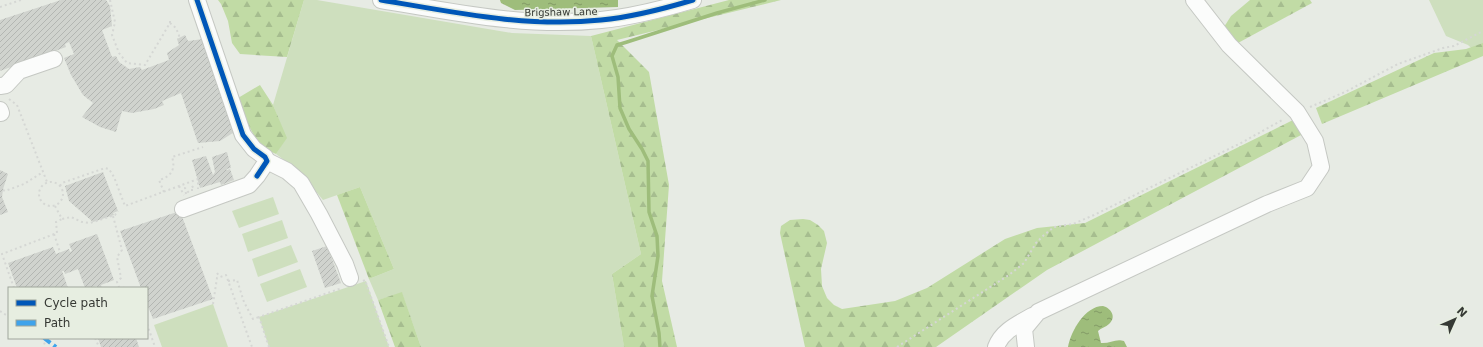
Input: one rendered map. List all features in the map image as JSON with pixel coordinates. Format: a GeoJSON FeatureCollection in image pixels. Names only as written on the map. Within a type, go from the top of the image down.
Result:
{"type":"FeatureCollection","features":[{"type":"Feature","properties":{"kind":"street"},"geometry":{"type":"LineString","coordinates":[[197,0],[243,136],[267,161],[287,171],[301,183],[342,258],[351,282]]}},
{"type":"Feature","properties":{"kind":"street","name":"Brigshaw Lane"},"geometry":{"type":"LineString","coordinates":[[380,0],[514,21],[550,23],[601,20],[632,16],[693,0]]}},
{"type":"Feature","properties":{"kind":"street"},"geometry":{"type":"LineString","coordinates":[[996,347],[999,340],[1013,326],[1038,312],[1267,204],[1307,188],[1321,168],[1314,141],[1297,112],[1229,45],[1194,0]]}},
{"type":"Feature","properties":{"kind":"street"},"geometry":{"type":"LineString","coordinates":[[2,102],[6,85],[19,71],[54,59]]}},
{"type":"Feature","properties":{"kind":"street"},"geometry":{"type":"LineString","coordinates":[[183,209],[248,185],[257,176],[267,161]]}},
{"type":"Feature","properties":{"kind":"street"},"geometry":{"type":"LineString","coordinates":[[1026,347],[1024,329],[1038,312]]}},
{"type":"Feature","properties":{"kind":"path"},"geometry":{"type":"LineString","coordinates":[[0,7],[21,0]]}},
{"type":"Feature","properties":{"kind":"path"},"geometry":{"type":"LineString","coordinates":[[110,0],[115,22],[112,35],[119,53],[127,63],[145,65],[170,22],[176,28],[180,38]]}},
{"type":"Feature","properties":{"kind":"path"},"geometry":{"type":"LineString","coordinates":[[897,347],[1009,275],[1024,263],[1036,243],[1054,227],[1073,224],[1101,212],[1241,143],[1297,112],[1346,92],[1398,64],[1443,48],[1454,46],[1483,31]]}},
{"type":"Feature","properties":{"kind":"path"},"geometry":{"type":"LineString","coordinates":[[2,102],[17,105],[47,182]]}},
{"type":"Feature","properties":{"kind":"path"},"geometry":{"type":"LineString","coordinates":[[164,192],[159,180],[165,179],[172,173],[174,167],[172,157],[203,147]]}},
{"type":"Feature","properties":{"kind":"path"},"geometry":{"type":"LineString","coordinates":[[60,186],[62,183],[105,168],[109,169],[114,177],[125,206],[198,179]]}},
{"type":"Feature","properties":{"kind":"path"},"geometry":{"type":"LineString","coordinates":[[3,190],[5,191],[24,184],[43,172]]}},
{"type":"Feature","properties":{"kind":"path"},"geometry":{"type":"LineString","coordinates":[[47,182],[52,182],[60,186],[63,195],[62,199],[55,206],[47,206],[43,204],[38,196],[40,188],[47,182]]}},
{"type":"Feature","properties":{"kind":"path"},"geometry":{"type":"LineString","coordinates":[[55,206],[62,219]]}},
{"type":"Feature","properties":{"kind":"path"},"geometry":{"type":"LineString","coordinates":[[60,252],[54,234],[56,233],[56,222],[71,217],[82,222],[90,223],[112,216],[118,211]]}},
{"type":"Feature","properties":{"kind":"path"},"geometry":{"type":"LineString","coordinates":[[112,216],[122,250],[117,257],[121,278],[117,282],[119,287]]}},
{"type":"Feature","properties":{"kind":"path"},"geometry":{"type":"LineString","coordinates":[[14,287],[2,254],[54,234]]}},
{"type":"Feature","properties":{"kind":"path"},"geometry":{"type":"LineString","coordinates":[[217,273],[220,277]]}},
{"type":"Feature","properties":{"kind":"path"},"geometry":{"type":"LineString","coordinates":[[213,304],[217,278],[226,275],[252,347]]}},
{"type":"Feature","properties":{"kind":"path"},"geometry":{"type":"LineString","coordinates":[[228,281],[237,280],[244,302],[253,320],[351,282],[365,280],[389,347]]}},
{"type":"Feature","properties":{"kind":"path"},"geometry":{"type":"LineString","coordinates":[[259,317],[269,347]]}},
{"type":"Feature","properties":{"kind":"path"},"geometry":{"type":"LineString","coordinates":[[148,327],[155,347]]}},
{"type":"Feature","properties":{"kind":"shaded area"},"geometry":{"type":"Polygon","coordinates":[[[304,0],[317,0],[512,33],[591,36],[641,254],[612,274],[624,347],[421,347],[402,293],[378,300],[369,279],[394,269],[360,187],[323,200],[299,171],[276,154],[286,138],[273,105],[304,0]]]}},
{"type":"Feature","properties":{"kind":"shaded area"},"geometry":{"type":"Polygon","coordinates":[[[1429,0],[1483,0],[1483,53],[1479,55],[1468,45],[1446,36],[1429,0]]]}},
{"type":"Feature","properties":{"kind":"shaded area"},"geometry":{"type":"Polygon","coordinates":[[[273,197],[279,214],[239,228],[232,211],[273,197]]]}},
{"type":"Feature","properties":{"kind":"shaded area"},"geometry":{"type":"Polygon","coordinates":[[[282,220],[288,238],[248,252],[242,234],[282,220]]]}},
{"type":"Feature","properties":{"kind":"shaded area"},"geometry":{"type":"Polygon","coordinates":[[[291,245],[298,262],[258,277],[252,259],[291,245]]]}},
{"type":"Feature","properties":{"kind":"shaded area"},"geometry":{"type":"Polygon","coordinates":[[[300,269],[307,287],[267,302],[260,284],[300,269]]]}},
{"type":"Feature","properties":{"kind":"shaded area"},"geometry":{"type":"Polygon","coordinates":[[[366,281],[389,347],[269,347],[259,317],[366,281]]]}},
{"type":"Feature","properties":{"kind":"shaded area"},"geometry":{"type":"Polygon","coordinates":[[[213,304],[228,347],[162,347],[154,325],[213,304]]]}},
{"type":"Feature","properties":{"kind":"green space"},"geometry":{"type":"Polygon","coordinates":[[[218,0],[304,0],[287,57],[240,54],[232,43],[228,21],[218,0]]]}},
{"type":"Feature","properties":{"kind":"green space"},"geometry":{"type":"Polygon","coordinates":[[[729,0],[781,0],[617,40],[649,72],[669,185],[662,281],[677,347],[624,347],[612,274],[641,254],[591,36],[729,0]]]}},
{"type":"Feature","properties":{"kind":"green space"},"geometry":{"type":"Polygon","coordinates":[[[1250,0],[1310,0],[1312,3],[1238,43],[1224,27],[1231,16],[1250,0]]]}},
{"type":"Feature","properties":{"kind":"green space"},"geometry":{"type":"Polygon","coordinates":[[[1483,43],[1483,56],[1322,124],[1316,108],[1434,53],[1466,49],[1483,43]]]}},
{"type":"Feature","properties":{"kind":"green space"},"geometry":{"type":"Polygon","coordinates":[[[260,85],[273,105],[287,138],[276,154],[261,144],[256,138],[251,130],[238,98],[260,85]]]}},
{"type":"Feature","properties":{"kind":"green space"},"geometry":{"type":"Polygon","coordinates":[[[1295,119],[1303,134],[1047,270],[936,347],[805,347],[780,233],[781,226],[790,220],[810,220],[824,231],[827,243],[821,269],[822,286],[827,298],[834,305],[842,309],[895,301],[927,288],[1005,239],[1037,228],[1085,223],[1295,119]]]}},
{"type":"Feature","properties":{"kind":"green space"},"geometry":{"type":"Polygon","coordinates":[[[360,187],[394,269],[369,279],[337,195],[360,187]]]}},
{"type":"Feature","properties":{"kind":"green space"},"geometry":{"type":"Polygon","coordinates":[[[402,292],[421,347],[395,347],[378,300],[402,292]]]}},
{"type":"Feature","properties":{"kind":"water"},"geometry":{"type":"Polygon","coordinates":[[[500,0],[618,0],[618,7],[515,10],[501,3],[500,0]]]}},
{"type":"Feature","properties":{"kind":"water"},"geometry":{"type":"Polygon","coordinates":[[[1103,306],[1111,311],[1113,319],[1109,324],[1098,331],[1101,343],[1121,340],[1124,341],[1127,347],[1068,347],[1072,334],[1080,320],[1090,310],[1103,306]]]}},
{"type":"Feature","properties":{"kind":"building"},"geometry":{"type":"Polygon","coordinates":[[[61,0],[106,0],[110,6],[112,26],[102,30],[112,57],[116,56],[119,62],[129,69],[140,67],[142,70],[169,60],[167,53],[179,45],[177,39],[185,35],[188,41],[203,39],[236,131],[220,141],[198,143],[181,93],[162,101],[164,105],[154,109],[132,113],[122,111],[116,132],[100,127],[82,117],[93,103],[83,95],[71,75],[64,58],[74,54],[69,42],[65,44],[66,47],[0,71],[0,20],[61,0]]]}},
{"type":"Feature","properties":{"kind":"building"},"geometry":{"type":"Polygon","coordinates":[[[227,152],[231,168],[226,169],[230,169],[234,180],[221,185],[220,182],[200,188],[192,160],[206,156],[213,175],[215,172],[212,157],[227,152]]]}},
{"type":"Feature","properties":{"kind":"building"},"geometry":{"type":"Polygon","coordinates":[[[0,170],[8,174],[2,197],[8,212],[0,215],[0,170]]]}},
{"type":"Feature","properties":{"kind":"building"},"geometry":{"type":"Polygon","coordinates":[[[103,172],[118,211],[113,213],[114,215],[93,222],[69,201],[65,186],[103,172]]]}},
{"type":"Feature","properties":{"kind":"building"},"geometry":{"type":"Polygon","coordinates":[[[180,211],[213,299],[153,319],[148,306],[148,287],[141,287],[120,231],[180,211]]]}},
{"type":"Feature","properties":{"kind":"building"},"geometry":{"type":"Polygon","coordinates":[[[97,234],[114,280],[101,285],[102,287],[85,287],[78,269],[65,274],[64,271],[62,271],[68,287],[17,287],[8,263],[53,247],[56,254],[69,249],[70,252],[72,251],[69,244],[97,234]]]}},
{"type":"Feature","properties":{"kind":"building"},"geometry":{"type":"Polygon","coordinates":[[[327,246],[341,283],[325,288],[312,251],[327,246]]]}},
{"type":"Feature","properties":{"kind":"building"},"geometry":{"type":"Polygon","coordinates":[[[98,339],[136,339],[139,347],[101,347],[98,339]]]}},
{"type":"Feature","properties":{"kind":"waterway"},"geometry":{"type":"LineString","coordinates":[[660,347],[652,296],[658,256],[657,236],[649,212],[648,161],[629,129],[620,108],[618,77],[612,56],[617,45],[717,13],[765,0]]}},
{"type":"Feature","properties":{"kind":"marked path"},"geometry":{"type":"LineString","coordinates":[[45,339],[56,347]]}},
{"type":"Feature","properties":{"kind":"cycle path"},"geometry":{"type":"LineString","coordinates":[[197,0],[243,135],[254,149],[265,157],[267,161],[257,176]]}},
{"type":"Feature","properties":{"kind":"cycle path"},"geometry":{"type":"LineString","coordinates":[[381,0],[490,18],[546,22],[573,22],[613,19],[693,0]]}}]}
